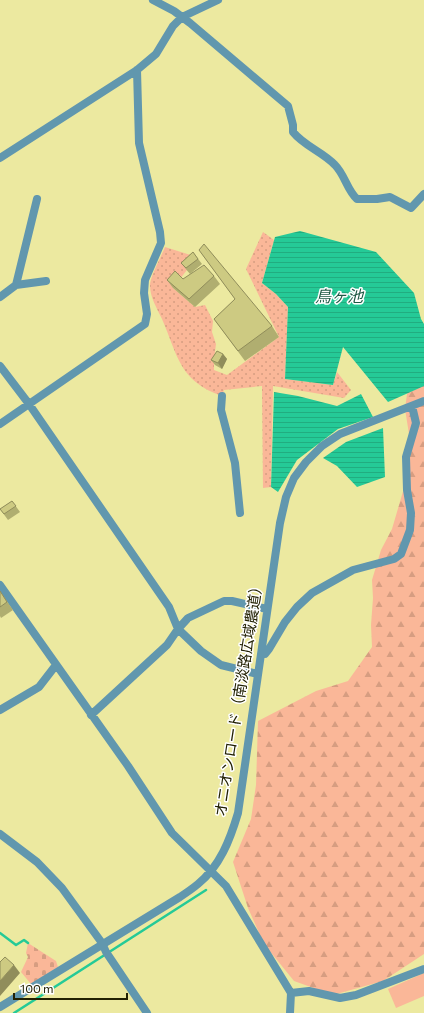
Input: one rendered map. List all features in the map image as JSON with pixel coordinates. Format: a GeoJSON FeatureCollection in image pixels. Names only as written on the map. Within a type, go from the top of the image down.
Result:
{"type":"FeatureCollection","features":[{"type":"Feature","properties":{"kind":"street"},"geometry":{"type":"LineString","coordinates":[[153,0],[182,17],[254,75],[288,106],[293,125],[293,132],[297,137],[326,156],[336,166],[344,177],[351,194],[357,199],[377,200],[390,197],[411,208],[424,194]]}},
{"type":"Feature","properties":{"kind":"street"},"geometry":{"type":"LineString","coordinates":[[0,158],[137,70],[156,54],[173,26],[182,17],[218,0]]}},
{"type":"Feature","properties":{"kind":"street"},"geometry":{"type":"LineString","coordinates":[[0,424],[145,324],[147,314],[144,280],[161,243],[160,232],[139,143],[137,70]]}},
{"type":"Feature","properties":{"kind":"street"},"geometry":{"type":"LineString","coordinates":[[16,285],[37,199]]}},
{"type":"Feature","properties":{"kind":"street"},"geometry":{"type":"LineString","coordinates":[[0,297],[16,285],[46,281]]}},
{"type":"Feature","properties":{"kind":"street"},"geometry":{"type":"LineString","coordinates":[[0,366],[29,404],[169,607],[178,629],[201,651],[221,665],[258,674]]}},
{"type":"Feature","properties":{"kind":"street"},"geometry":{"type":"LineString","coordinates":[[222,396],[222,410],[235,463],[240,513]]}},
{"type":"Feature","properties":{"kind":"street","name":"オニオンロード（南淡路広域農道）"},"geometry":{"type":"LineString","coordinates":[[0,1007],[102,943],[180,897],[198,884],[212,870],[225,848],[238,813],[280,523],[286,497],[294,478],[306,462],[322,446],[340,434],[424,401]]}},
{"type":"Feature","properties":{"kind":"street"},"geometry":{"type":"LineString","coordinates":[[261,654],[264,654],[269,649],[284,622],[312,593],[352,570],[394,559],[401,554],[410,530],[406,457],[416,423],[412,406]]}},
{"type":"Feature","properties":{"kind":"street"},"geometry":{"type":"LineString","coordinates":[[0,585],[128,766],[172,833],[212,870],[226,886],[291,993],[290,1013]]}},
{"type":"Feature","properties":{"kind":"street"},"geometry":{"type":"LineString","coordinates":[[91,715],[167,644],[188,618],[224,601],[232,600],[267,609]]}},
{"type":"Feature","properties":{"kind":"street"},"geometry":{"type":"LineString","coordinates":[[0,710],[39,687],[56,665]]}},
{"type":"Feature","properties":{"kind":"street"},"geometry":{"type":"LineString","coordinates":[[0,834],[37,862],[62,888],[102,943],[147,1013]]}},
{"type":"Feature","properties":{"kind":"street"},"geometry":{"type":"LineString","coordinates":[[291,993],[309,991],[340,998],[356,995],[424,969]]}},
{"type":"Feature","properties":{"kind":"green space"},"geometry":{"type":"Polygon","coordinates":[[[263,232],[274,240],[262,283],[276,294],[288,307],[285,379],[333,385],[337,372],[351,390],[344,398],[273,386],[271,487],[263,488],[262,386],[224,390],[222,396],[208,390],[188,375],[177,356],[152,299],[150,285],[165,247],[197,257],[173,288],[195,307],[205,305],[213,321],[212,332],[216,344],[214,370],[227,375],[279,337],[246,269],[263,232]]]}},
{"type":"Feature","properties":{"kind":"green space"},"geometry":{"type":"Polygon","coordinates":[[[424,371],[424,954],[383,981],[333,995],[294,981],[264,944],[248,908],[233,862],[251,819],[256,785],[258,721],[316,691],[348,681],[372,647],[372,580],[381,550],[392,529],[404,488],[409,434],[405,409],[407,394],[424,371]]]}},
{"type":"Feature","properties":{"kind":"green space"},"geometry":{"type":"Polygon","coordinates":[[[28,943],[56,961],[58,967],[31,984],[21,972],[28,957],[26,953],[28,943]]]}},
{"type":"Feature","properties":{"kind":"green space"},"geometry":{"type":"Polygon","coordinates":[[[424,973],[424,996],[396,1008],[388,989],[424,973]]]}},
{"type":"Feature","properties":{"kind":"water","name":"鳥ヶ池"},"geometry":{"type":"Polygon","coordinates":[[[300,231],[376,252],[414,293],[421,319],[424,324],[424,386],[388,402],[343,347],[333,385],[285,379],[288,307],[276,294],[262,283],[275,237],[300,231]]]}},
{"type":"Feature","properties":{"kind":"water"},"geometry":{"type":"Polygon","coordinates":[[[274,392],[298,396],[337,406],[361,394],[373,417],[338,429],[297,460],[278,492],[271,487],[274,392]]]}},
{"type":"Feature","properties":{"kind":"water"},"geometry":{"type":"Polygon","coordinates":[[[383,428],[385,477],[357,487],[337,466],[323,458],[346,442],[383,428]]]}},
{"type":"Feature","properties":{"kind":"building"},"geometry":{"type":"Polygon","coordinates":[[[204,244],[272,326],[238,351],[214,319],[235,299],[199,250],[204,244]]]}},
{"type":"Feature","properties":{"kind":"building"},"geometry":{"type":"Polygon","coordinates":[[[193,252],[198,259],[186,268],[181,263],[193,252]]]}},
{"type":"Feature","properties":{"kind":"building"},"geometry":{"type":"Polygon","coordinates":[[[204,265],[214,276],[189,299],[167,280],[175,271],[183,279],[204,265]]]}},
{"type":"Feature","properties":{"kind":"building"},"geometry":{"type":"Polygon","coordinates":[[[217,351],[223,354],[218,363],[211,360],[217,351]]]}},
{"type":"Feature","properties":{"kind":"building"},"geometry":{"type":"Polygon","coordinates":[[[12,501],[16,506],[4,514],[0,509],[12,501]]]}},
{"type":"Feature","properties":{"kind":"building"},"geometry":{"type":"Polygon","coordinates":[[[0,591],[7,602],[0,607],[0,591]]]}},
{"type":"Feature","properties":{"kind":"building"},"geometry":{"type":"Polygon","coordinates":[[[5,957],[14,965],[0,981],[0,962],[5,957]]]}},
{"type":"Feature","properties":{"kind":"waterway"},"geometry":{"type":"LineString","coordinates":[[14,1013],[206,890]]}},
{"type":"Feature","properties":{"kind":"waterway"},"geometry":{"type":"LineString","coordinates":[[0,933],[16,945],[24,940],[28,943]]}}]}
